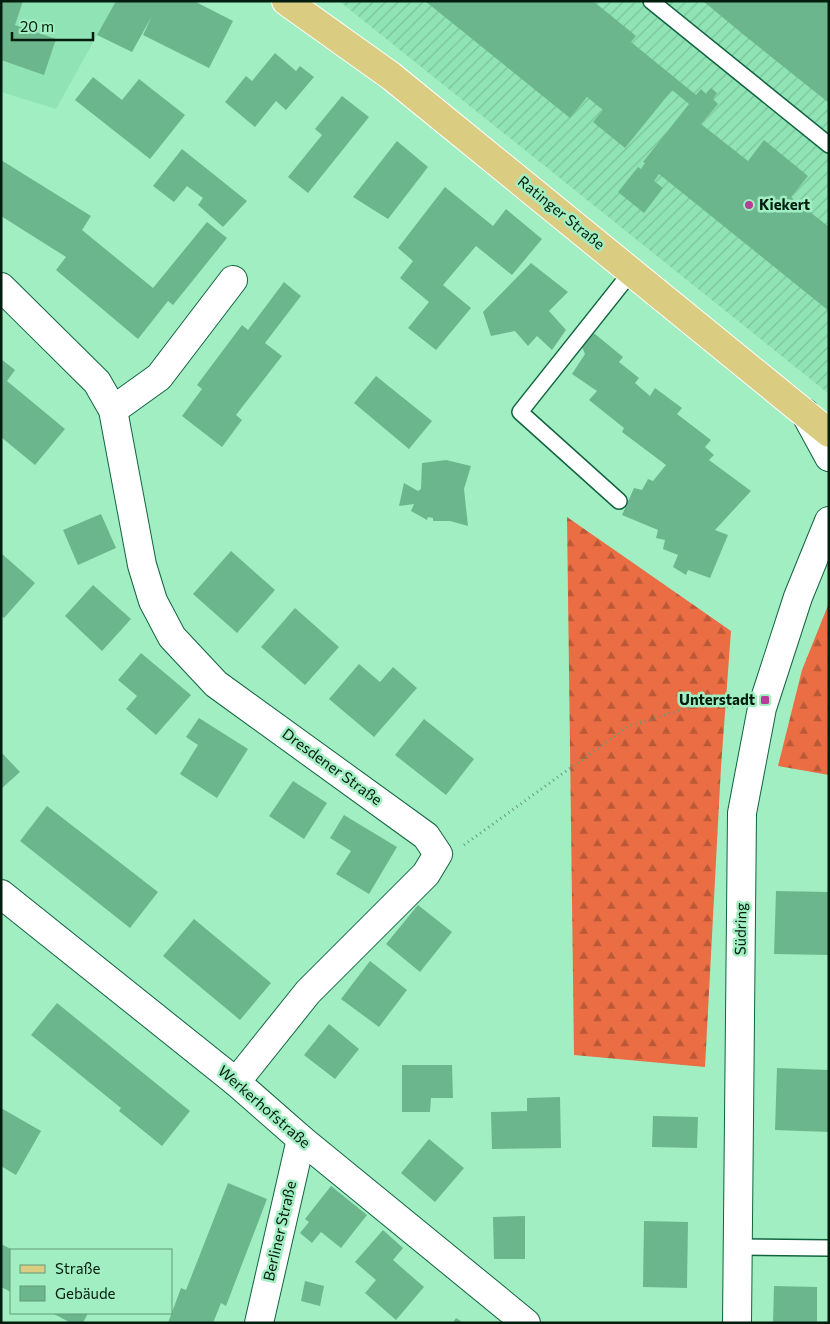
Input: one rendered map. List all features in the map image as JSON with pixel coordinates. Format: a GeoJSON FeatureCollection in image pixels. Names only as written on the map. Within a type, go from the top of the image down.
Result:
{"type":"FeatureCollection","features":[{"type":"Feature","properties":{"kind":"main road","name":"Ratinger Straße"},"geometry":{"type":"LineString","coordinates":[[286,1],[391,76],[829,433]]}},
{"type":"Feature","properties":{"kind":"street"},"geometry":{"type":"LineString","coordinates":[[113,410],[159,376],[233,280]]}},
{"type":"Feature","properties":{"kind":"street","name":"Dresdener Straße"},"geometry":{"type":"LineString","coordinates":[[1,287],[97,382],[113,410],[142,565],[153,601],[172,637],[216,684],[426,836],[438,854]]}},
{"type":"Feature","properties":{"kind":"street"},"geometry":{"type":"LineString","coordinates":[[805,413],[829,457]]}},
{"type":"Feature","properties":{"kind":"street","name":"Südring"},"geometry":{"type":"LineString","coordinates":[[737,1323],[742,813],[762,708],[798,597],[824,544],[829,521]]}},
{"type":"Feature","properties":{"kind":"street"},"geometry":{"type":"LineString","coordinates":[[236,1082],[308,992],[426,874],[438,854]]}},
{"type":"Feature","properties":{"kind":"street","name":"Werkerhofstraße"},"geometry":{"type":"LineString","coordinates":[[1,894],[236,1082],[301,1139],[526,1323]]}},
{"type":"Feature","properties":{"kind":"street","name":"Berliner Straße"},"geometry":{"type":"LineString","coordinates":[[259,1323],[301,1139]]}},
{"type":"Feature","properties":{"kind":"lane"},"geometry":{"type":"LineString","coordinates":[[650,1],[829,144]]}},
{"type":"Feature","properties":{"kind":"lane"},"geometry":{"type":"LineString","coordinates":[[619,501],[520,412],[632,272]]}},
{"type":"Feature","properties":{"kind":"lane"},"geometry":{"type":"LineString","coordinates":[[738,1247],[829,1248]]}},
{"type":"Feature","properties":{"kind":"path"},"geometry":{"type":"LineString","coordinates":[[438,854],[465,845],[627,726],[699,704],[762,708]]}},
{"type":"Feature","properties":{"kind":"shaded area"},"geometry":{"type":"Polygon","coordinates":[[[1,1],[116,1],[56,109],[1,92],[1,1]]]}},
{"type":"Feature","properties":{"kind":"shaded area"},"geometry":{"type":"Polygon","coordinates":[[[339,1],[829,1],[829,394],[339,1]]]}},
{"type":"Feature","properties":{"kind":"green space"},"geometry":{"type":"Polygon","coordinates":[[[567,517],[731,631],[721,767],[705,1067],[574,1055],[567,517]]]}},
{"type":"Feature","properties":{"kind":"green space"},"geometry":{"type":"Polygon","coordinates":[[[829,603],[829,775],[778,766],[802,670],[829,603]]]}},
{"type":"Feature","properties":{"kind":"building"},"geometry":{"type":"Polygon","coordinates":[[[1,1],[23,1],[15,25],[56,39],[44,75],[1,60],[1,1]]]}},
{"type":"Feature","properties":{"kind":"building"},"geometry":{"type":"Polygon","coordinates":[[[116,1],[194,1],[233,21],[209,68],[143,35],[152,16],[132,52],[97,35],[116,1]]]}},
{"type":"Feature","properties":{"kind":"building"},"geometry":{"type":"Polygon","coordinates":[[[425,1],[593,1],[636,36],[631,42],[696,95],[701,89],[706,94],[711,88],[717,93],[713,99],[718,104],[701,124],[748,161],[764,140],[808,176],[791,197],[829,227],[829,311],[659,174],[654,181],[663,188],[644,213],[618,192],[638,167],[641,169],[645,163],[643,162],[689,104],[672,90],[625,148],[593,122],[603,110],[587,97],[570,118],[425,1]]]}},
{"type":"Feature","properties":{"kind":"building"},"geometry":{"type":"Polygon","coordinates":[[[703,1],[829,1],[829,103],[744,35],[703,1]]]}},
{"type":"Feature","properties":{"kind":"building"},"geometry":{"type":"Polygon","coordinates":[[[275,53],[296,71],[300,66],[314,77],[286,110],[276,101],[255,127],[225,102],[246,76],[252,81],[275,53]]]}},
{"type":"Feature","properties":{"kind":"building"},"geometry":{"type":"Polygon","coordinates":[[[93,77],[122,100],[139,79],[185,115],[150,159],[75,100],[93,77]]]}},
{"type":"Feature","properties":{"kind":"building"},"geometry":{"type":"Polygon","coordinates":[[[342,96],[369,117],[308,193],[288,177],[322,135],[315,129],[342,96]]]}},
{"type":"Feature","properties":{"kind":"building"},"geometry":{"type":"Polygon","coordinates":[[[397,141],[428,167],[388,219],[353,197],[397,141]]]}},
{"type":"Feature","properties":{"kind":"building"},"geometry":{"type":"Polygon","coordinates":[[[182,149],[247,201],[223,227],[198,205],[203,198],[187,186],[174,202],[153,186],[182,149]]]}},
{"type":"Feature","properties":{"kind":"building"},"geometry":{"type":"Polygon","coordinates":[[[1,160],[91,216],[82,230],[153,288],[207,222],[227,238],[173,305],[168,301],[138,339],[56,270],[66,257],[1,216],[1,160]]]}},
{"type":"Feature","properties":{"kind":"building"},"geometry":{"type":"Polygon","coordinates":[[[445,187],[493,226],[506,209],[542,239],[512,275],[476,246],[443,285],[471,308],[436,350],[408,328],[429,302],[400,278],[413,261],[398,248],[445,187]]]}},
{"type":"Feature","properties":{"kind":"building"},"geometry":{"type":"Polygon","coordinates":[[[531,263],[568,292],[549,311],[566,330],[552,350],[537,336],[528,346],[515,331],[491,336],[483,312],[531,263]]]}},
{"type":"Feature","properties":{"kind":"building"},"geometry":{"type":"Polygon","coordinates":[[[284,282],[301,296],[265,343],[282,356],[236,415],[242,420],[222,447],[182,416],[202,389],[197,385],[242,325],[248,330],[284,282]]]}},
{"type":"Feature","properties":{"kind":"building"},"geometry":{"type":"Polygon","coordinates":[[[591,333],[595,334],[623,357],[619,362],[639,378],[635,383],[650,396],[655,388],[682,408],[677,414],[711,440],[705,447],[714,455],[709,460],[751,491],[715,530],[728,535],[710,578],[688,570],[686,575],[673,567],[678,555],[663,549],[665,540],[656,538],[658,530],[622,515],[634,488],[642,490],[648,479],[653,481],[666,465],[622,432],[624,428],[589,400],[597,391],[572,374],[585,354],[581,345],[591,333]]]}},
{"type":"Feature","properties":{"kind":"building"},"geometry":{"type":"Polygon","coordinates":[[[1,359],[15,370],[7,381],[65,429],[35,465],[1,437],[1,359]]]}},
{"type":"Feature","properties":{"kind":"building"},"geometry":{"type":"Polygon","coordinates":[[[376,376],[432,421],[409,449],[354,403],[376,376]]]}},
{"type":"Feature","properties":{"kind":"building"},"geometry":{"type":"Polygon","coordinates":[[[446,460],[471,466],[464,489],[468,526],[450,521],[433,521],[433,518],[428,517],[427,520],[411,511],[414,504],[399,506],[404,483],[418,491],[421,489],[422,463],[446,460]]]}},
{"type":"Feature","properties":{"kind":"building"},"geometry":{"type":"Polygon","coordinates":[[[101,514],[116,548],[78,565],[63,530],[101,514]]]}},
{"type":"Feature","properties":{"kind":"building"},"geometry":{"type":"Polygon","coordinates":[[[231,551],[275,590],[237,633],[193,594],[231,551]]]}},
{"type":"Feature","properties":{"kind":"building"},"geometry":{"type":"Polygon","coordinates":[[[1,553],[35,583],[4,618],[1,616],[1,553]]]}},
{"type":"Feature","properties":{"kind":"building"},"geometry":{"type":"Polygon","coordinates":[[[93,585],[131,619],[102,651],[65,616],[93,585]]]}},
{"type":"Feature","properties":{"kind":"building"},"geometry":{"type":"Polygon","coordinates":[[[295,608],[339,647],[305,685],[261,647],[295,608]]]}},
{"type":"Feature","properties":{"kind":"building"},"geometry":{"type":"Polygon","coordinates":[[[141,653],[191,695],[156,735],[126,709],[137,696],[118,680],[141,653]]]}},
{"type":"Feature","properties":{"kind":"building"},"geometry":{"type":"Polygon","coordinates":[[[359,664],[380,682],[393,667],[417,688],[374,737],[329,699],[359,664]]]}},
{"type":"Feature","properties":{"kind":"building"},"geometry":{"type":"Polygon","coordinates":[[[199,718],[248,749],[217,798],[180,774],[198,745],[186,737],[199,718]]]}},
{"type":"Feature","properties":{"kind":"building"},"geometry":{"type":"Polygon","coordinates":[[[424,719],[474,759],[446,795],[395,755],[424,719]]]}},
{"type":"Feature","properties":{"kind":"building"},"geometry":{"type":"Polygon","coordinates":[[[1,752],[20,772],[1,789],[1,752]]]}},
{"type":"Feature","properties":{"kind":"building"},"geometry":{"type":"Polygon","coordinates":[[[293,781],[327,803],[304,839],[269,816],[293,781]]]}},
{"type":"Feature","properties":{"kind":"building"},"geometry":{"type":"Polygon","coordinates":[[[47,806],[158,892],[130,928],[20,841],[47,806]]]}},
{"type":"Feature","properties":{"kind":"building"},"geometry":{"type":"Polygon","coordinates":[[[344,815],[397,847],[369,894],[336,874],[351,851],[330,838],[344,815]]]}},
{"type":"Feature","properties":{"kind":"building"},"geometry":{"type":"Polygon","coordinates":[[[776,891],[829,892],[829,955],[774,954],[776,891]]]}},
{"type":"Feature","properties":{"kind":"building"},"geometry":{"type":"Polygon","coordinates":[[[418,905],[452,932],[420,972],[386,944],[418,905]]]}},
{"type":"Feature","properties":{"kind":"building"},"geometry":{"type":"Polygon","coordinates":[[[194,919],[271,983],[240,1020],[163,956],[194,919]]]}},
{"type":"Feature","properties":{"kind":"building"},"geometry":{"type":"Polygon","coordinates":[[[370,961],[407,990],[379,1027],[341,999],[370,961]]]}},
{"type":"Feature","properties":{"kind":"building"},"geometry":{"type":"Polygon","coordinates":[[[57,1003],[190,1111],[162,1146],[119,1111],[121,1108],[31,1035],[57,1003]]]}},
{"type":"Feature","properties":{"kind":"building"},"geometry":{"type":"Polygon","coordinates":[[[329,1024],[359,1049],[335,1079],[304,1055],[329,1024]]]}},
{"type":"Feature","properties":{"kind":"building"},"geometry":{"type":"Polygon","coordinates":[[[402,1065],[452,1065],[453,1098],[431,1098],[430,1112],[402,1112],[402,1065]]]}},
{"type":"Feature","properties":{"kind":"building"},"geometry":{"type":"Polygon","coordinates":[[[777,1068],[829,1070],[829,1132],[775,1130],[777,1068]]]}},
{"type":"Feature","properties":{"kind":"building"},"geometry":{"type":"Polygon","coordinates":[[[560,1097],[561,1148],[492,1149],[491,1112],[527,1111],[527,1098],[560,1097]]]}},
{"type":"Feature","properties":{"kind":"building"},"geometry":{"type":"Polygon","coordinates":[[[1,1108],[41,1131],[16,1175],[1,1166],[1,1108]]]}},
{"type":"Feature","properties":{"kind":"building"},"geometry":{"type":"Polygon","coordinates":[[[653,1116],[698,1117],[697,1148],[652,1147],[653,1116]]]}},
{"type":"Feature","properties":{"kind":"building"},"geometry":{"type":"Polygon","coordinates":[[[429,1139],[464,1168],[435,1202],[401,1173],[429,1139]]]}},
{"type":"Feature","properties":{"kind":"building"},"geometry":{"type":"Polygon","coordinates":[[[228,1183],[267,1199],[226,1306],[221,1303],[213,1323],[168,1323],[181,1288],[186,1290],[228,1183]]]}},
{"type":"Feature","properties":{"kind":"building"},"geometry":{"type":"Polygon","coordinates":[[[331,1186],[367,1215],[341,1248],[321,1232],[312,1243],[300,1233],[309,1222],[305,1219],[331,1186]]]}},
{"type":"Feature","properties":{"kind":"building"},"geometry":{"type":"Polygon","coordinates":[[[525,1216],[525,1259],[494,1259],[493,1217],[525,1216]]]}},
{"type":"Feature","properties":{"kind":"building"},"geometry":{"type":"Polygon","coordinates":[[[644,1221],[688,1222],[687,1288],[643,1287],[644,1221]]]}},
{"type":"Feature","properties":{"kind":"building"},"geometry":{"type":"Polygon","coordinates":[[[383,1230],[403,1248],[393,1260],[424,1287],[396,1320],[365,1293],[376,1280],[355,1262],[383,1230]]]}},
{"type":"Feature","properties":{"kind":"building"},"geometry":{"type":"Polygon","coordinates":[[[1,1244],[11,1249],[10,1292],[1,1287],[1,1244]]]}},
{"type":"Feature","properties":{"kind":"building"},"geometry":{"type":"Polygon","coordinates":[[[305,1281],[324,1286],[320,1306],[301,1301],[305,1281]]]}},
{"type":"Feature","properties":{"kind":"building"},"geometry":{"type":"Polygon","coordinates":[[[774,1286],[817,1287],[817,1323],[773,1323],[774,1286]]]}},
{"type":"Feature","properties":{"kind":"building"},"geometry":{"type":"Polygon","coordinates":[[[54,1314],[88,1314],[83,1323],[71,1323],[54,1314]]]}},
{"type":"Feature","properties":{"kind":"building"},"geometry":{"type":"Polygon","coordinates":[[[456,1318],[464,1323],[453,1323],[456,1318]]]}},
{"type":"Feature","properties":{"kind":"place","name":"Kiekert"},"geometry":{"type":"Point","coordinates":[749,205]}},
{"type":"Feature","properties":{"kind":"place","name":"Unterstadt"},"geometry":{"type":"Point","coordinates":[765,700]}}]}
